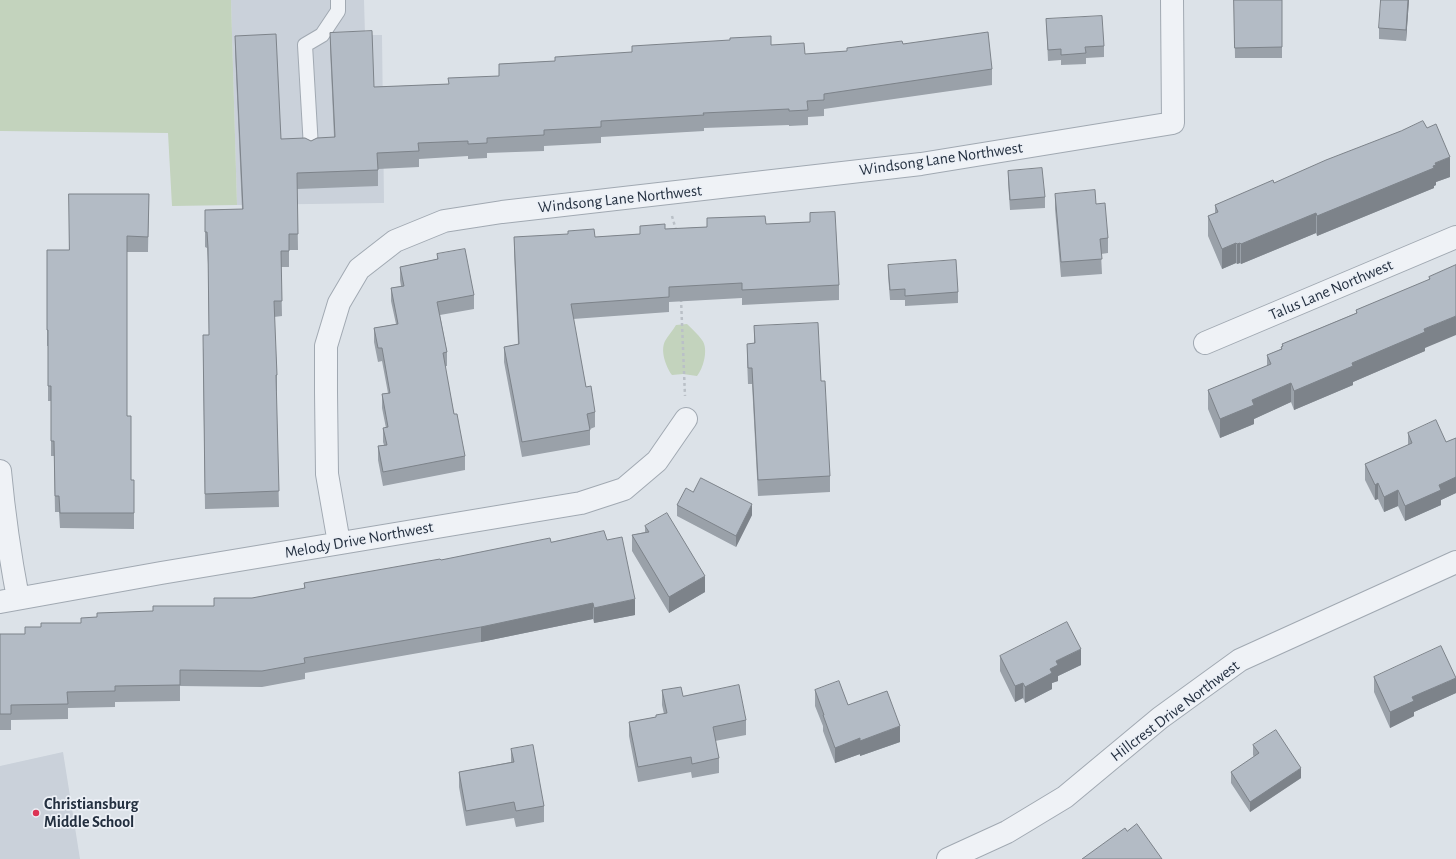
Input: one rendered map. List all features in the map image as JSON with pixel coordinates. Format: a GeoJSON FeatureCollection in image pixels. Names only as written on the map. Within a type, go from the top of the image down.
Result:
{"type":"FeatureCollection","features":[{"type":"Feature","properties":{"kind":"street","name":"Windsong Lane Northwest"},"geometry":{"type":"LineString","coordinates":[[340,543],[327,474],[326,346],[339,302],[359,269],[395,241],[444,221],[502,212],[922,164],[1173,122],[1172,0]]}},
{"type":"Feature","properties":{"kind":"street","name":"Talus Lane Northwest"},"geometry":{"type":"LineString","coordinates":[[1205,343],[1456,237]]}},
{"type":"Feature","properties":{"kind":"street","name":"Melody Drive Northwest"},"geometry":{"type":"LineString","coordinates":[[9,600],[581,503],[624,490],[657,461],[686,418]]}},
{"type":"Feature","properties":{"kind":"street"},"geometry":{"type":"LineString","coordinates":[[0,471],[9,548],[9,600]]}},
{"type":"Feature","properties":{"kind":"street","name":"Hillcrest Drive Northwest"},"geometry":{"type":"LineString","coordinates":[[948,859],[1007,832],[1065,797],[1160,718],[1240,660],[1456,562]]}},
{"type":"Feature","properties":{"kind":"lane"},"geometry":{"type":"LineString","coordinates":[[311,148],[305,45],[322,36],[338,11],[338,0]]}},
{"type":"Feature","properties":{"kind":"path"},"geometry":{"type":"LineString","coordinates":[[669,194],[671,213],[676,232]]}},
{"type":"Feature","properties":{"kind":"path"},"geometry":{"type":"LineString","coordinates":[[680,292],[686,418]]}},
{"type":"Feature","properties":{"kind":"shaded area"},"geometry":{"type":"Polygon","coordinates":[[[231,0],[364,0],[365,35],[382,35],[384,203],[237,205],[231,0]]]}},
{"type":"Feature","properties":{"kind":"shaded area","name":"Christiansburg Middle School"},"geometry":{"type":"Polygon","coordinates":[[[63,752],[80,859],[0,859],[0,766],[63,752]]]}},
{"type":"Feature","properties":{"kind":"green space"},"geometry":{"type":"Polygon","coordinates":[[[0,0],[231,0],[237,205],[172,206],[168,133],[0,131],[0,0]]]}},
{"type":"Feature","properties":{"kind":"green space"},"geometry":{"type":"Polygon","coordinates":[[[687,324],[699,336],[704,344],[705,354],[703,364],[697,376],[683,374],[672,375],[664,359],[663,349],[665,341],[676,325],[687,324]]]}},
{"type":"Feature","properties":{"kind":"building"},"geometry":{"type":"Polygon","coordinates":[[[1234,0],[1282,0],[1282,47],[1235,48],[1234,0]]]}},
{"type":"Feature","properties":{"kind":"building"},"geometry":{"type":"Polygon","coordinates":[[[1381,0],[1408,0],[1406,30],[1379,28],[1381,0]]]}},
{"type":"Feature","properties":{"kind":"building"},"geometry":{"type":"Polygon","coordinates":[[[1102,16],[1104,46],[1085,47],[1086,53],[1061,55],[1061,49],[1048,50],[1046,19],[1102,16]]]}},
{"type":"Feature","properties":{"kind":"building"},"geometry":{"type":"Polygon","coordinates":[[[372,31],[374,87],[449,84],[448,78],[499,76],[499,64],[555,61],[555,57],[632,52],[632,46],[771,36],[771,45],[804,43],[805,54],[847,51],[847,48],[902,41],[903,44],[988,32],[992,69],[824,94],[824,100],[807,101],[808,110],[789,111],[789,109],[703,113],[704,115],[601,121],[601,127],[544,130],[544,135],[487,138],[487,143],[468,144],[468,141],[418,143],[419,151],[377,153],[378,170],[297,173],[298,234],[289,234],[289,251],[281,251],[282,301],[274,301],[279,491],[205,494],[203,335],[209,335],[208,248],[207,232],[205,232],[205,210],[243,209],[235,36],[276,34],[281,139],[305,138],[311,141],[317,138],[335,137],[330,33],[372,31]]]}},
{"type":"Feature","properties":{"kind":"building"},"geometry":{"type":"Polygon","coordinates":[[[1423,121],[1427,128],[1436,124],[1450,157],[1435,163],[1436,165],[1433,166],[1434,168],[1317,216],[1316,213],[1241,244],[1236,243],[1222,249],[1208,216],[1218,212],[1215,205],[1273,180],[1274,183],[1326,160],[1423,121]]]}},
{"type":"Feature","properties":{"kind":"building"},"geometry":{"type":"Polygon","coordinates":[[[1042,168],[1045,197],[1010,200],[1008,171],[1042,168]]]}},
{"type":"Feature","properties":{"kind":"building"},"geometry":{"type":"Polygon","coordinates":[[[1095,190],[1096,204],[1105,203],[1108,238],[1100,239],[1102,259],[1061,262],[1055,194],[1095,190]]]}},
{"type":"Feature","properties":{"kind":"building"},"geometry":{"type":"Polygon","coordinates":[[[69,194],[149,194],[148,237],[127,236],[127,416],[131,416],[131,480],[134,480],[134,513],[60,513],[59,496],[55,496],[54,441],[51,441],[51,386],[48,386],[47,250],[69,250],[69,194]]]}},
{"type":"Feature","properties":{"kind":"building"},"geometry":{"type":"Polygon","coordinates":[[[835,212],[839,285],[742,290],[742,283],[669,287],[669,297],[571,304],[586,387],[591,386],[595,412],[587,414],[590,430],[522,442],[504,347],[519,344],[514,237],[568,234],[568,231],[594,229],[595,237],[640,234],[640,226],[665,224],[665,229],[707,227],[707,218],[765,216],[766,224],[810,222],[810,213],[835,212]]]}},
{"type":"Feature","properties":{"kind":"building"},"geometry":{"type":"Polygon","coordinates":[[[465,249],[474,295],[437,302],[447,352],[443,353],[454,414],[457,414],[465,456],[383,472],[378,446],[387,445],[383,428],[388,427],[382,394],[390,393],[382,348],[378,348],[374,328],[398,324],[391,288],[404,286],[400,267],[438,259],[437,254],[465,249]]]}},
{"type":"Feature","properties":{"kind":"building"},"geometry":{"type":"Polygon","coordinates":[[[956,260],[958,292],[905,296],[905,289],[890,290],[888,265],[956,260]]]}},
{"type":"Feature","properties":{"kind":"building"},"geometry":{"type":"Polygon","coordinates":[[[1456,265],[1456,316],[1424,329],[1425,332],[1352,363],[1353,366],[1294,391],[1291,383],[1252,400],[1254,405],[1220,419],[1208,390],[1271,364],[1267,355],[1282,349],[1282,344],[1357,313],[1356,310],[1430,279],[1429,277],[1456,265]]]}},
{"type":"Feature","properties":{"kind":"building"},"geometry":{"type":"Polygon","coordinates":[[[818,323],[821,381],[825,381],[830,476],[758,480],[752,368],[748,368],[747,344],[755,343],[754,326],[818,323]]]}},
{"type":"Feature","properties":{"kind":"building"},"geometry":{"type":"Polygon","coordinates":[[[1436,420],[1446,442],[1456,438],[1456,477],[1439,485],[1441,490],[1405,506],[1398,490],[1384,497],[1378,483],[1375,485],[1365,464],[1412,443],[1408,433],[1436,420]]]}},
{"type":"Feature","properties":{"kind":"building"},"geometry":{"type":"Polygon","coordinates":[[[701,478],[752,504],[736,536],[677,505],[686,488],[693,492],[701,478]]]}},
{"type":"Feature","properties":{"kind":"building"},"geometry":{"type":"Polygon","coordinates":[[[667,513],[705,576],[669,597],[632,535],[649,532],[645,526],[667,513]]]}},
{"type":"Feature","properties":{"kind":"building"},"geometry":{"type":"Polygon","coordinates":[[[604,531],[607,540],[622,537],[635,599],[594,608],[593,603],[481,627],[304,658],[305,663],[262,671],[180,670],[180,685],[115,686],[115,691],[67,692],[68,704],[11,705],[11,714],[0,714],[0,634],[25,634],[25,627],[41,627],[41,623],[81,623],[81,618],[97,617],[97,613],[153,611],[153,606],[214,606],[214,598],[252,598],[305,588],[304,583],[441,560],[550,538],[551,542],[604,531]]]}},
{"type":"Feature","properties":{"kind":"building"},"geometry":{"type":"Polygon","coordinates":[[[1067,622],[1081,649],[1056,661],[1058,665],[1050,669],[1052,673],[1025,687],[1023,683],[1015,686],[1000,656],[1067,622]]]}},
{"type":"Feature","properties":{"kind":"building"},"geometry":{"type":"Polygon","coordinates":[[[1441,646],[1456,678],[1412,697],[1414,701],[1390,712],[1374,677],[1441,646]]]}},
{"type":"Feature","properties":{"kind":"building"},"geometry":{"type":"Polygon","coordinates":[[[839,681],[848,705],[887,691],[900,726],[860,741],[860,738],[835,748],[815,690],[839,681]]]}},
{"type":"Feature","properties":{"kind":"building"},"geometry":{"type":"Polygon","coordinates":[[[739,685],[746,720],[713,727],[719,758],[692,764],[691,757],[638,767],[629,722],[656,717],[656,715],[667,713],[662,690],[681,687],[683,696],[739,685]]]}},
{"type":"Feature","properties":{"kind":"building"},"geometry":{"type":"Polygon","coordinates":[[[1276,730],[1301,768],[1250,802],[1231,772],[1259,753],[1253,745],[1276,730]]]}},
{"type":"Feature","properties":{"kind":"building"},"geometry":{"type":"Polygon","coordinates":[[[533,745],[544,806],[516,811],[514,802],[466,811],[459,772],[514,762],[511,749],[533,745]]]}},
{"type":"Feature","properties":{"kind":"building"},"geometry":{"type":"Polygon","coordinates":[[[1137,824],[1162,859],[1082,859],[1125,828],[1127,831],[1137,824]]]}},
{"type":"Feature","properties":{"kind":"place","name":"Christiansburg Middle School"},"geometry":{"type":"Point","coordinates":[36,813]}}]}
